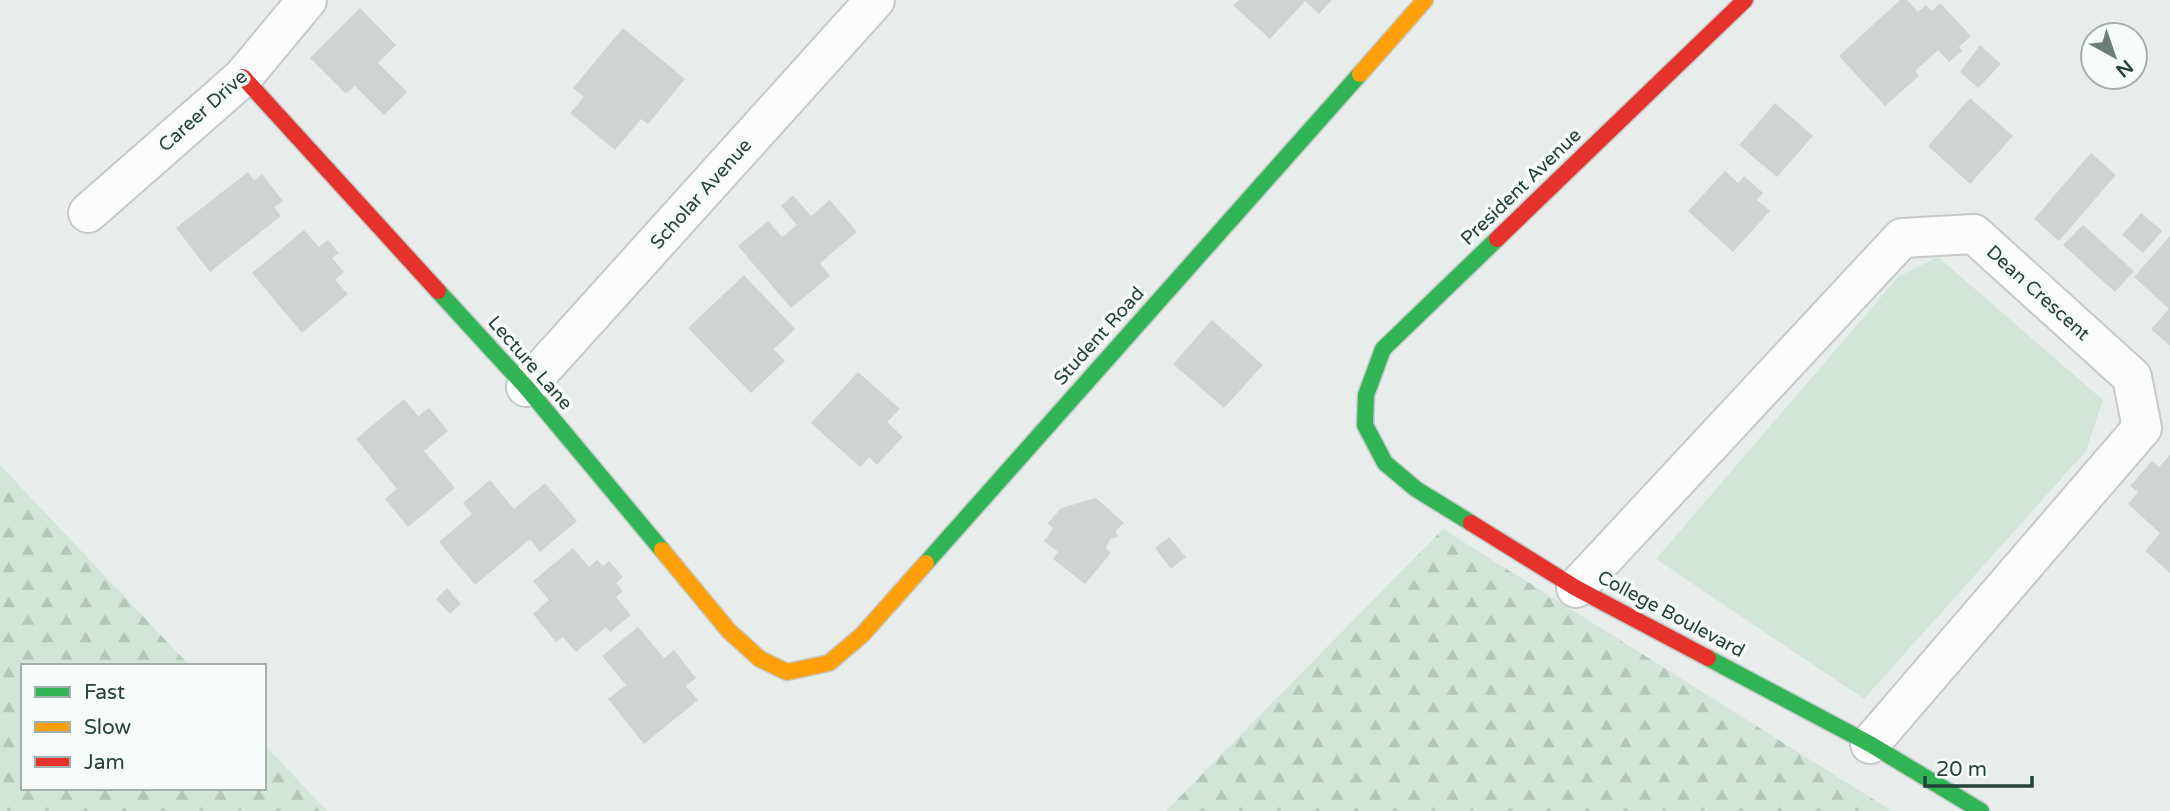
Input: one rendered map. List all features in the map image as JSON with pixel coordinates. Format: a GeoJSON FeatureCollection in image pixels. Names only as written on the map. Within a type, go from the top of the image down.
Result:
{"type":"FeatureCollection","features":[{"type":"Feature","properties":{"kind":"street","name":"Career Drive"},"geometry":{"type":"LineString","coordinates":[[88,213],[243,77],[307,0]]}},
{"type":"Feature","properties":{"kind":"street","name":"Scholar Avenue"},"geometry":{"type":"LineString","coordinates":[[526,387],[876,0]]}},
{"type":"Feature","properties":{"kind":"street","name":"Student Road"},"geometry":{"type":"LineString","coordinates":[[787,672],[830,663],[862,635],[1425,0]]}},
{"type":"Feature","properties":{"kind":"street","name":"President Avenue"},"geometry":{"type":"LineString","coordinates":[[1365,425],[1366,395],[1383,349],[1745,0]]}},
{"type":"Feature","properties":{"kind":"street","name":"Lecture Lane"},"geometry":{"type":"LineString","coordinates":[[243,77],[526,387],[729,631],[760,659],[787,672]]}},
{"type":"Feature","properties":{"kind":"street","name":"Dean Crescent"},"geometry":{"type":"LineString","coordinates":[[1576,588],[1902,238],[1974,234],[2132,377],[2142,428],[1870,744]]}},
{"type":"Feature","properties":{"kind":"street","name":"College Boulevard"},"geometry":{"type":"LineString","coordinates":[[1365,425],[1385,463],[1416,489],[1576,588],[1870,744],[1981,811]]}},
{"type":"Feature","properties":{"kind":"green space"},"geometry":{"type":"Polygon","coordinates":[[[1938,257],[2103,400],[2086,451],[1864,699],[1656,559],[1899,276],[1938,257]]]}},
{"type":"Feature","properties":{"kind":"green space"},"geometry":{"type":"Polygon","coordinates":[[[0,465],[188,664],[21,664],[21,790],[266,790],[266,746],[327,811],[0,811],[0,465]]]}},
{"type":"Feature","properties":{"kind":"green space"},"geometry":{"type":"Polygon","coordinates":[[[1443,529],[1892,811],[1166,811],[1443,529]]]}},
{"type":"Feature","properties":{"kind":"building"},"geometry":{"type":"Polygon","coordinates":[[[1239,0],[1332,0],[1319,14],[1305,1],[1270,39],[1233,5],[1239,0]]]}},
{"type":"Feature","properties":{"kind":"building"},"geometry":{"type":"Polygon","coordinates":[[[1900,0],[1907,0],[1918,12],[1926,5],[1932,11],[1940,3],[1971,36],[1959,47],[1962,51],[1949,62],[1938,50],[1915,71],[1919,76],[1885,106],[1839,56],[1900,0]]]}},
{"type":"Feature","properties":{"kind":"building"},"geometry":{"type":"Polygon","coordinates":[[[360,8],[396,45],[378,63],[407,92],[384,115],[355,86],[346,94],[310,58],[360,8]]]}},
{"type":"Feature","properties":{"kind":"building"},"geometry":{"type":"Polygon","coordinates":[[[623,28],[685,79],[648,124],[641,119],[615,150],[570,113],[584,97],[573,88],[623,28]]]}},
{"type":"Feature","properties":{"kind":"building"},"geometry":{"type":"Polygon","coordinates":[[[1980,45],[2001,64],[1978,88],[1960,72],[1980,45]]]}},
{"type":"Feature","properties":{"kind":"building"},"geometry":{"type":"Polygon","coordinates":[[[1970,98],[2013,136],[1970,184],[1928,146],[1970,98]]]}},
{"type":"Feature","properties":{"kind":"building"},"geometry":{"type":"Polygon","coordinates":[[[1775,103],[1813,136],[1777,177],[1739,145],[1775,103]]]}},
{"type":"Feature","properties":{"kind":"building"},"geometry":{"type":"Polygon","coordinates":[[[2091,153],[2116,175],[2059,241],[2034,219],[2091,153]]]}},
{"type":"Feature","properties":{"kind":"building"},"geometry":{"type":"Polygon","coordinates":[[[1725,171],[1738,183],[1744,176],[1763,193],[1757,200],[1770,211],[1733,252],[1688,211],[1725,171]]]}},
{"type":"Feature","properties":{"kind":"building"},"geometry":{"type":"Polygon","coordinates":[[[248,172],[254,181],[262,174],[283,201],[274,207],[281,216],[210,272],[176,228],[248,172]]]}},
{"type":"Feature","properties":{"kind":"building"},"geometry":{"type":"Polygon","coordinates":[[[793,195],[811,216],[830,200],[857,232],[820,263],[830,276],[791,308],[738,246],[768,221],[782,237],[797,225],[781,206],[793,195]]]}},
{"type":"Feature","properties":{"kind":"building"},"geometry":{"type":"Polygon","coordinates":[[[2141,213],[2162,231],[2143,253],[2122,235],[2141,213]]]}},
{"type":"Feature","properties":{"kind":"building"},"geometry":{"type":"Polygon","coordinates":[[[2083,225],[2134,271],[2115,292],[2063,245],[2083,225]]]}},
{"type":"Feature","properties":{"kind":"building"},"geometry":{"type":"Polygon","coordinates":[[[304,230],[319,247],[328,240],[339,253],[332,258],[344,272],[335,280],[348,294],[302,333],[252,273],[304,230]]]}},
{"type":"Feature","properties":{"kind":"building"},"geometry":{"type":"Polygon","coordinates":[[[2170,236],[2170,346],[2151,329],[2169,309],[2134,277],[2170,236]]]}},
{"type":"Feature","properties":{"kind":"building"},"geometry":{"type":"Polygon","coordinates":[[[744,275],[795,329],[774,349],[785,361],[751,393],[688,328],[744,275]]]}},
{"type":"Feature","properties":{"kind":"building"},"geometry":{"type":"Polygon","coordinates":[[[1212,320],[1263,365],[1224,408],[1173,364],[1212,320]]]}},
{"type":"Feature","properties":{"kind":"building"},"geometry":{"type":"Polygon","coordinates":[[[858,372],[900,409],[887,422],[903,437],[877,465],[869,457],[860,467],[811,423],[858,372]]]}},
{"type":"Feature","properties":{"kind":"building"},"geometry":{"type":"Polygon","coordinates":[[[404,399],[418,416],[429,408],[448,431],[424,451],[455,488],[408,527],[385,499],[397,489],[356,439],[404,399]]]}},
{"type":"Feature","properties":{"kind":"building"},"geometry":{"type":"Polygon","coordinates":[[[2170,455],[2170,573],[2145,551],[2160,533],[2128,504],[2138,492],[2130,486],[2152,461],[2159,467],[2170,455]]]}},
{"type":"Feature","properties":{"kind":"building"},"geometry":{"type":"Polygon","coordinates":[[[490,480],[514,509],[545,483],[577,521],[540,552],[530,539],[475,585],[439,542],[472,514],[463,503],[490,480]]]}},
{"type":"Feature","properties":{"kind":"building"},"geometry":{"type":"Polygon","coordinates":[[[1096,498],[1124,523],[1116,531],[1118,537],[1110,539],[1106,548],[1111,553],[1085,584],[1053,559],[1058,552],[1044,541],[1053,529],[1048,523],[1061,508],[1096,498]]]}},
{"type":"Feature","properties":{"kind":"building"},"geometry":{"type":"Polygon","coordinates":[[[1169,537],[1186,557],[1171,569],[1155,548],[1169,537]]]}},
{"type":"Feature","properties":{"kind":"building"},"geometry":{"type":"Polygon","coordinates":[[[573,548],[589,567],[597,560],[603,566],[609,561],[623,577],[616,583],[623,591],[616,597],[631,615],[610,632],[606,627],[576,652],[563,637],[556,642],[533,614],[549,600],[533,581],[573,548]]]}},
{"type":"Feature","properties":{"kind":"building"},"geometry":{"type":"Polygon","coordinates":[[[447,588],[461,604],[450,614],[436,599],[447,588]]]}},
{"type":"Feature","properties":{"kind":"building"},"geometry":{"type":"Polygon","coordinates":[[[638,627],[664,658],[674,650],[696,678],[686,686],[698,700],[644,744],[608,699],[626,685],[602,656],[638,627]]]}},
{"type":"Feature","properties":{"kind":"traffic: fast"},"geometry":{"type":"LineString","coordinates":[[926,563],[1360,74]]}},
{"type":"Feature","properties":{"kind":"traffic: fast"},"geometry":{"type":"LineString","coordinates":[[1471,523],[1416,489],[1385,463],[1365,425],[1366,395],[1383,349],[1497,239]]}},
{"type":"Feature","properties":{"kind":"traffic: fast"},"geometry":{"type":"LineString","coordinates":[[438,291],[526,387],[662,550]]}},
{"type":"Feature","properties":{"kind":"traffic: fast"},"geometry":{"type":"LineString","coordinates":[[1708,658],[1870,744],[1981,811]]}},
{"type":"Feature","properties":{"kind":"traffic: slow"},"geometry":{"type":"LineString","coordinates":[[1360,74],[1425,0]]}},
{"type":"Feature","properties":{"kind":"traffic: slow"},"geometry":{"type":"LineString","coordinates":[[662,550],[729,631],[760,659],[787,672],[829,663],[862,635],[926,563]]}},
{"type":"Feature","properties":{"kind":"traffic: jam"},"geometry":{"type":"LineString","coordinates":[[1497,239],[1745,0]]}},
{"type":"Feature","properties":{"kind":"traffic: jam"},"geometry":{"type":"LineString","coordinates":[[243,77],[438,291]]}},
{"type":"Feature","properties":{"kind":"traffic: jam"},"geometry":{"type":"LineString","coordinates":[[1471,523],[1576,588],[1708,658]]}}]}
